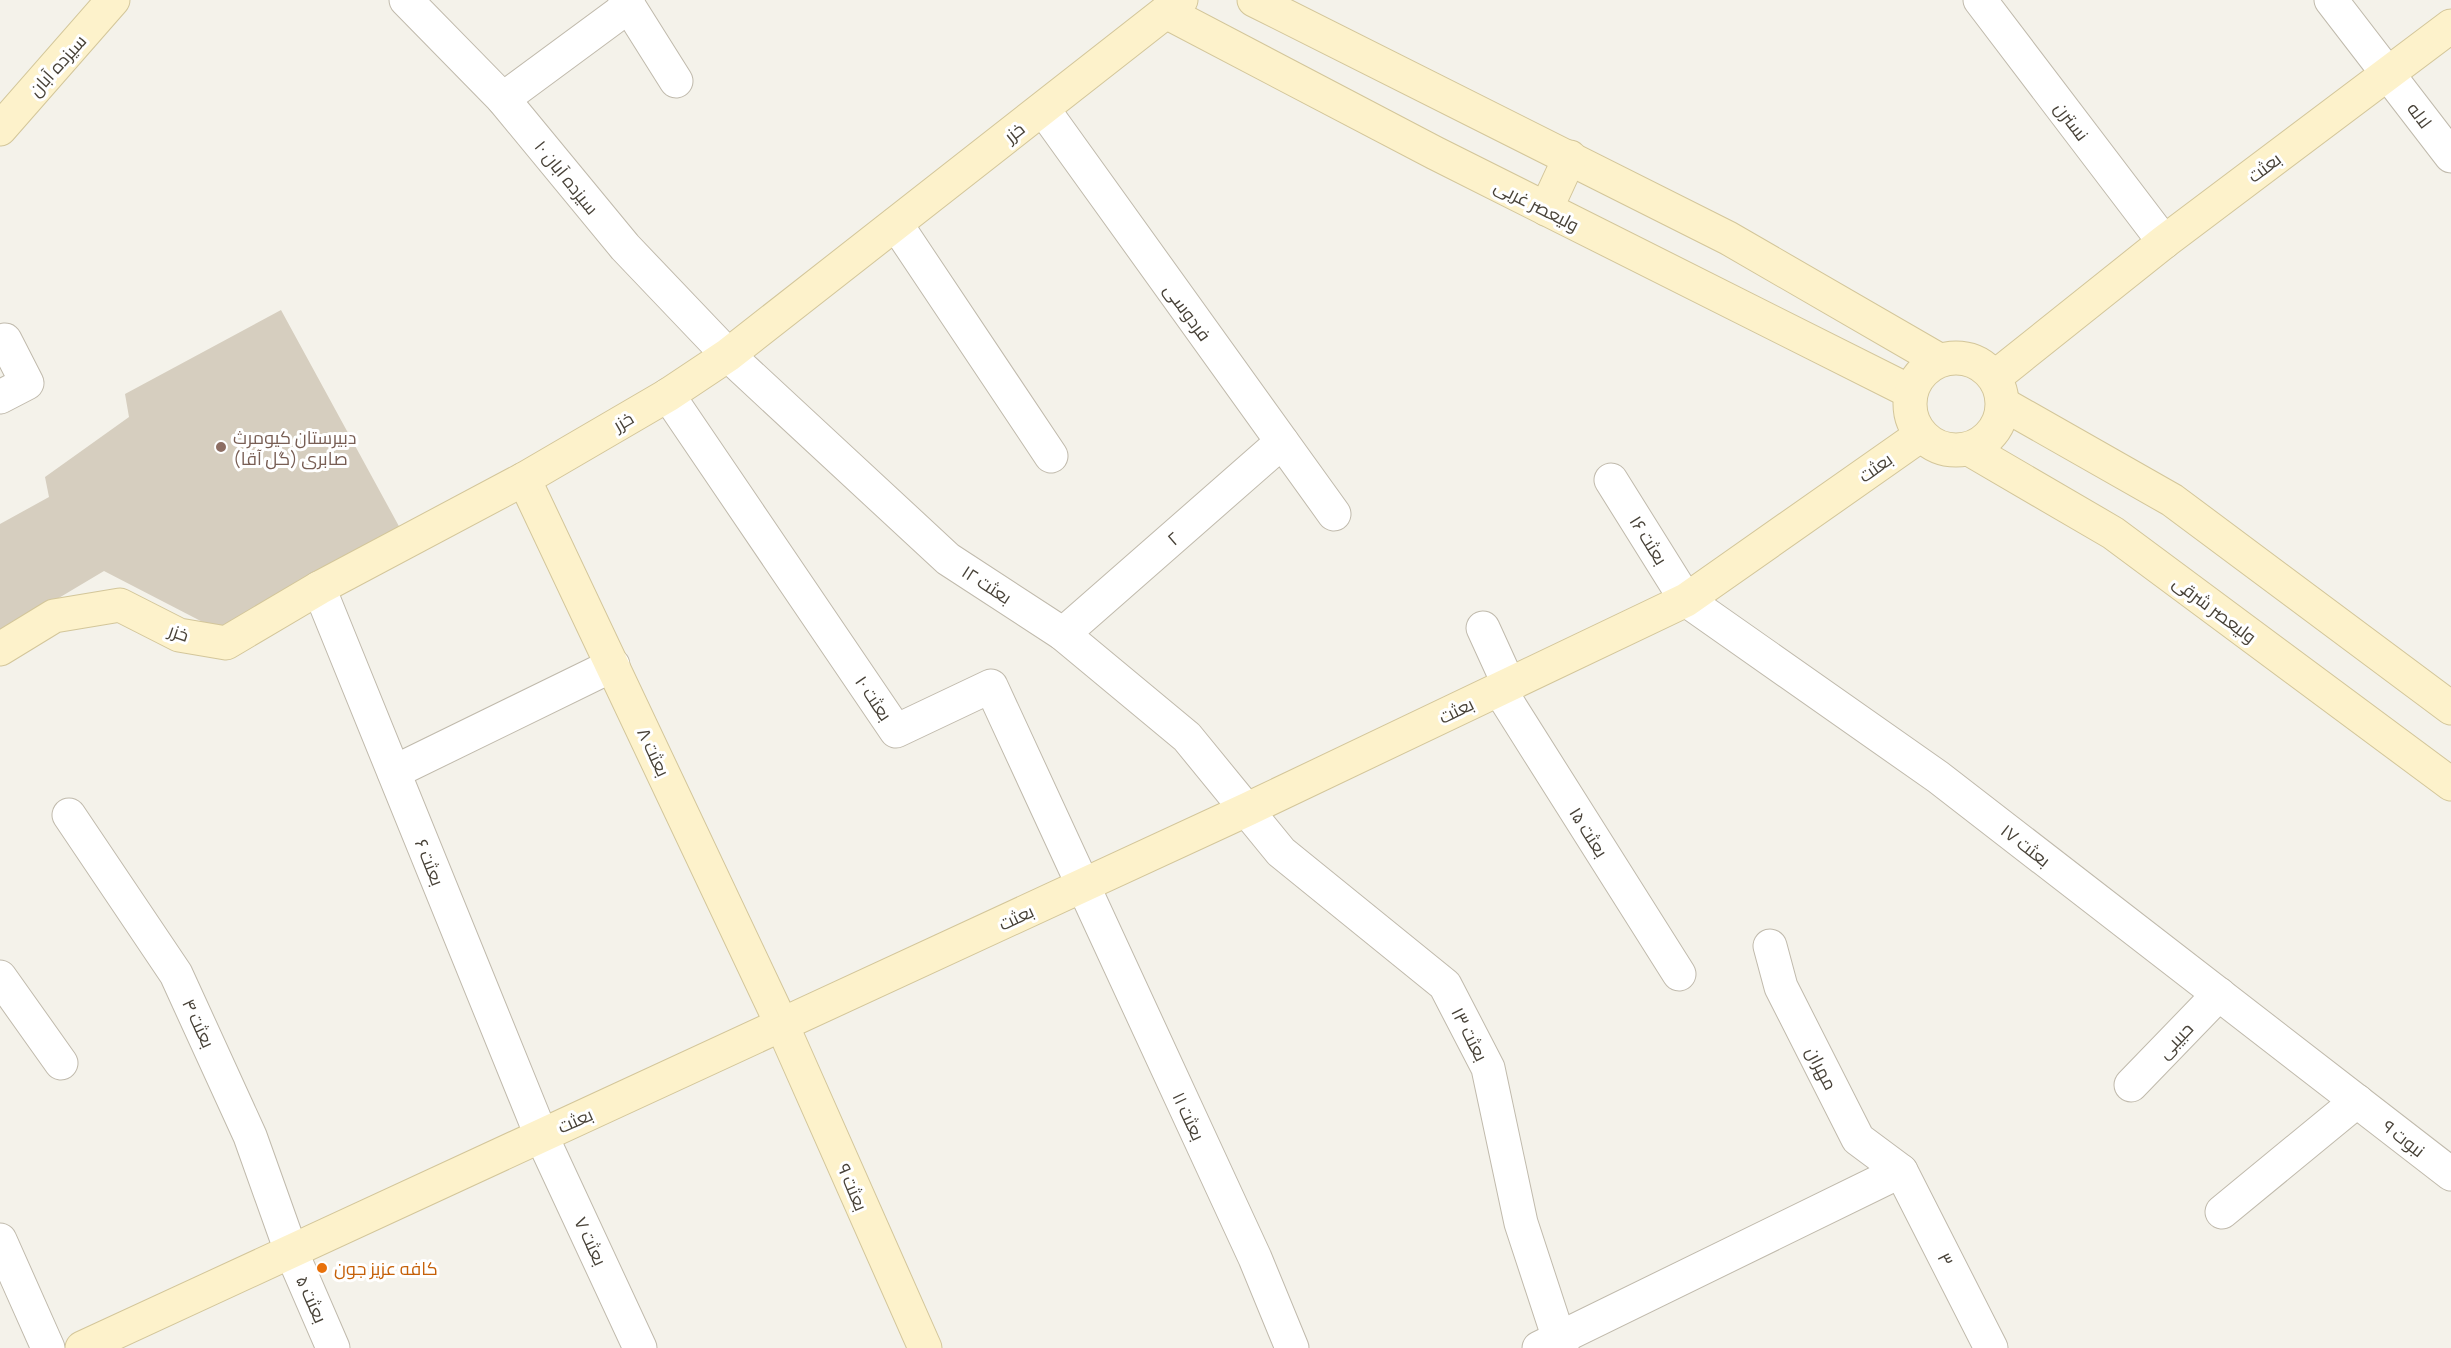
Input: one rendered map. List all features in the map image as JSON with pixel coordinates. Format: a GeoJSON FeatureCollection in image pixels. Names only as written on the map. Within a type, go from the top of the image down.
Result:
{"type":"FeatureCollection","features":[{"type":"Feature","properties":{"kind":"street","name":"سیزده آبان"},"geometry":{"type":"LineString","coordinates":[[0,129],[113,0]]}},
{"type":"Feature","properties":{"kind":"street","name":"سیزده آبان ‍۱۰"},"geometry":{"type":"LineString","coordinates":[[406,0],[504,99],[625,247],[728,355]]}},
{"type":"Feature","properties":{"kind":"street"},"geometry":{"type":"LineString","coordinates":[[1254,0],[1728,238],[1939,360]]}},
{"type":"Feature","properties":{"kind":"street","name":"نسترن"},"geometry":{"type":"LineString","coordinates":[[1980,0],[2164,242]]}},
{"type":"Feature","properties":{"kind":"street","name":"لاله"},"geometry":{"type":"LineString","coordinates":[[2331,0],[2451,156]]}},
{"type":"Feature","properties":{"kind":"street"},"geometry":{"type":"LineString","coordinates":[[504,99],[627,3],[676,81]]}},
{"type":"Feature","properties":{"kind":"street","name":"خزر"},"geometry":{"type":"LineString","coordinates":[[0,650],[54,616],[120,605],[179,635],[226,643],[319,588],[524,479],[668,395],[728,355],[1174,6]]}},
{"type":"Feature","properties":{"kind":"street","name":"ولیعصر غربی"},"geometry":{"type":"LineString","coordinates":[[1174,6],[1546,209],[1911,392]]}},
{"type":"Feature","properties":{"kind":"street","name":"بعثت"},"geometry":{"type":"LineString","coordinates":[[1999,391],[2164,242],[2451,26]]}},
{"type":"Feature","properties":{"kind":"street","name":"فردوسی"},"geometry":{"type":"LineString","coordinates":[[1043,109],[1334,514]]}},
{"type":"Feature","properties":{"kind":"street"},"geometry":{"type":"LineString","coordinates":[[1546,209],[1570,157]]}},
{"type":"Feature","properties":{"kind":"street"},"geometry":{"type":"LineString","coordinates":[[896,224],[1051,456]]}},
{"type":"Feature","properties":{"kind":"street"},"geometry":{"type":"LineString","coordinates":[[0,397],[27,382],[5,340]]}},
{"type":"Feature","properties":{"kind":"street","name":"بعثت ۱۲"},"geometry":{"type":"LineString","coordinates":[[728,355],[948,559],[1063,634],[1187,736],[1248,809]]}},
{"type":"Feature","properties":{"kind":"street"},"geometry":{"type":"LineString","coordinates":[[1999,391],[1998,424],[1986,439],[1969,449],[1952,450],[1935,446],[1921,435],[1913,422],[1910,407],[1911,392],[1922,373],[1939,360],[1960,357],[1979,363],[1999,391],[2172,500],[2451,708]]}},
{"type":"Feature","properties":{"kind":"street","name":"بعثت ۱۰"},"geometry":{"type":"LineString","coordinates":[[668,395],[896,731],[991,686],[1082,886]]}},
{"type":"Feature","properties":{"kind":"street","name":"بعثت"},"geometry":{"type":"LineString","coordinates":[[82,1348],[1248,809],[1686,600],[1921,435]]}},
{"type":"Feature","properties":{"kind":"street","name":"۲"},"geometry":{"type":"LineString","coordinates":[[1063,634],[1282,442]]}},
{"type":"Feature","properties":{"kind":"street","name":"ولیعصر شرقی"},"geometry":{"type":"LineString","coordinates":[[1969,449],[2113,533],[2451,784]]}},
{"type":"Feature","properties":{"kind":"street","name":"بعثت ۸"},"geometry":{"type":"LineString","coordinates":[[524,479],[783,1025]]}},
{"type":"Feature","properties":{"kind":"street","name":"بعثت ۱۶"},"geometry":{"type":"LineString","coordinates":[[1611,480],[1686,600]]}},
{"type":"Feature","properties":{"kind":"street","name":"بعثت ۶"},"geometry":{"type":"LineString","coordinates":[[319,588],[542,1135]]}},
{"type":"Feature","properties":{"kind":"street","name":"بعثت ۱۷"},"geometry":{"type":"LineString","coordinates":[[1686,600],[1938,777],[2357,1101]]}},
{"type":"Feature","properties":{"kind":"street","name":"بعثت ۱۵"},"geometry":{"type":"LineString","coordinates":[[1483,628],[1504,687],[1679,974]]}},
{"type":"Feature","properties":{"kind":"street"},"geometry":{"type":"LineString","coordinates":[[394,772],[613,665]]}},
{"type":"Feature","properties":{"kind":"street","name":"بعثت ۱۳"},"geometry":{"type":"LineString","coordinates":[[1248,809],[1281,852],[1445,985],[1488,1068],[1521,1223],[1556,1346]]}},
{"type":"Feature","properties":{"kind":"street","name":"بعثت ۴"},"geometry":{"type":"LineString","coordinates":[[69,815],[176,974],[250,1136],[291,1251]]}},
{"type":"Feature","properties":{"kind":"street","name":"بعثت ۱۱"},"geometry":{"type":"LineString","coordinates":[[1082,886],[1255,1258],[1292,1348]]}},
{"type":"Feature","properties":{"kind":"street","name":"مهران"},"geometry":{"type":"LineString","coordinates":[[1770,946],[1781,987],[1858,1139],[1901,1170]]}},
{"type":"Feature","properties":{"kind":"street"},"geometry":{"type":"LineString","coordinates":[[0,977],[60,1063]]}},
{"type":"Feature","properties":{"kind":"street","name":"حبیبی"},"geometry":{"type":"LineString","coordinates":[[2131,1085],[2219,994]]}},
{"type":"Feature","properties":{"kind":"street","name":"بعثت ۹"},"geometry":{"type":"LineString","coordinates":[[783,1025],[925,1348]]}},
{"type":"Feature","properties":{"kind":"street"},"geometry":{"type":"LineString","coordinates":[[2223,1212],[2357,1101]]}},
{"type":"Feature","properties":{"kind":"street","name":"نبوت ۹"},"geometry":{"type":"LineString","coordinates":[[2357,1101],[2451,1174]]}},
{"type":"Feature","properties":{"kind":"street","name":"بعثت ۷"},"geometry":{"type":"LineString","coordinates":[[542,1135],[640,1348]]}},
{"type":"Feature","properties":{"kind":"street"},"geometry":{"type":"LineString","coordinates":[[1556,1346],[1901,1170]]}},
{"type":"Feature","properties":{"kind":"street","name":"۳"},"geometry":{"type":"LineString","coordinates":[[1901,1170],[1991,1348]]}},
{"type":"Feature","properties":{"kind":"street"},"geometry":{"type":"LineString","coordinates":[[0,1240],[48,1348]]}},
{"type":"Feature","properties":{"kind":"street","name":"بعثت ۵"},"geometry":{"type":"LineString","coordinates":[[291,1251],[333,1348]]}},
{"type":"Feature","properties":{"kind":"building","name":"دبیرستان کیومرث صابری (گل آقا)"},"geometry":{"type":"Polygon","coordinates":[[[281,310],[401,530],[222,632],[104,571],[0,633],[0,524],[49,497],[45,477],[129,417],[125,394],[281,310]]]}},
{"type":"Feature","properties":{"kind":"place","name":"دبیرستان کیومرث صابری (گل آقا)"},"geometry":{"type":"Point","coordinates":[221,447]}},
{"type":"Feature","properties":{"kind":"place","name":"کافه عزیز جون"},"geometry":{"type":"Point","coordinates":[322,1268]}}]}
